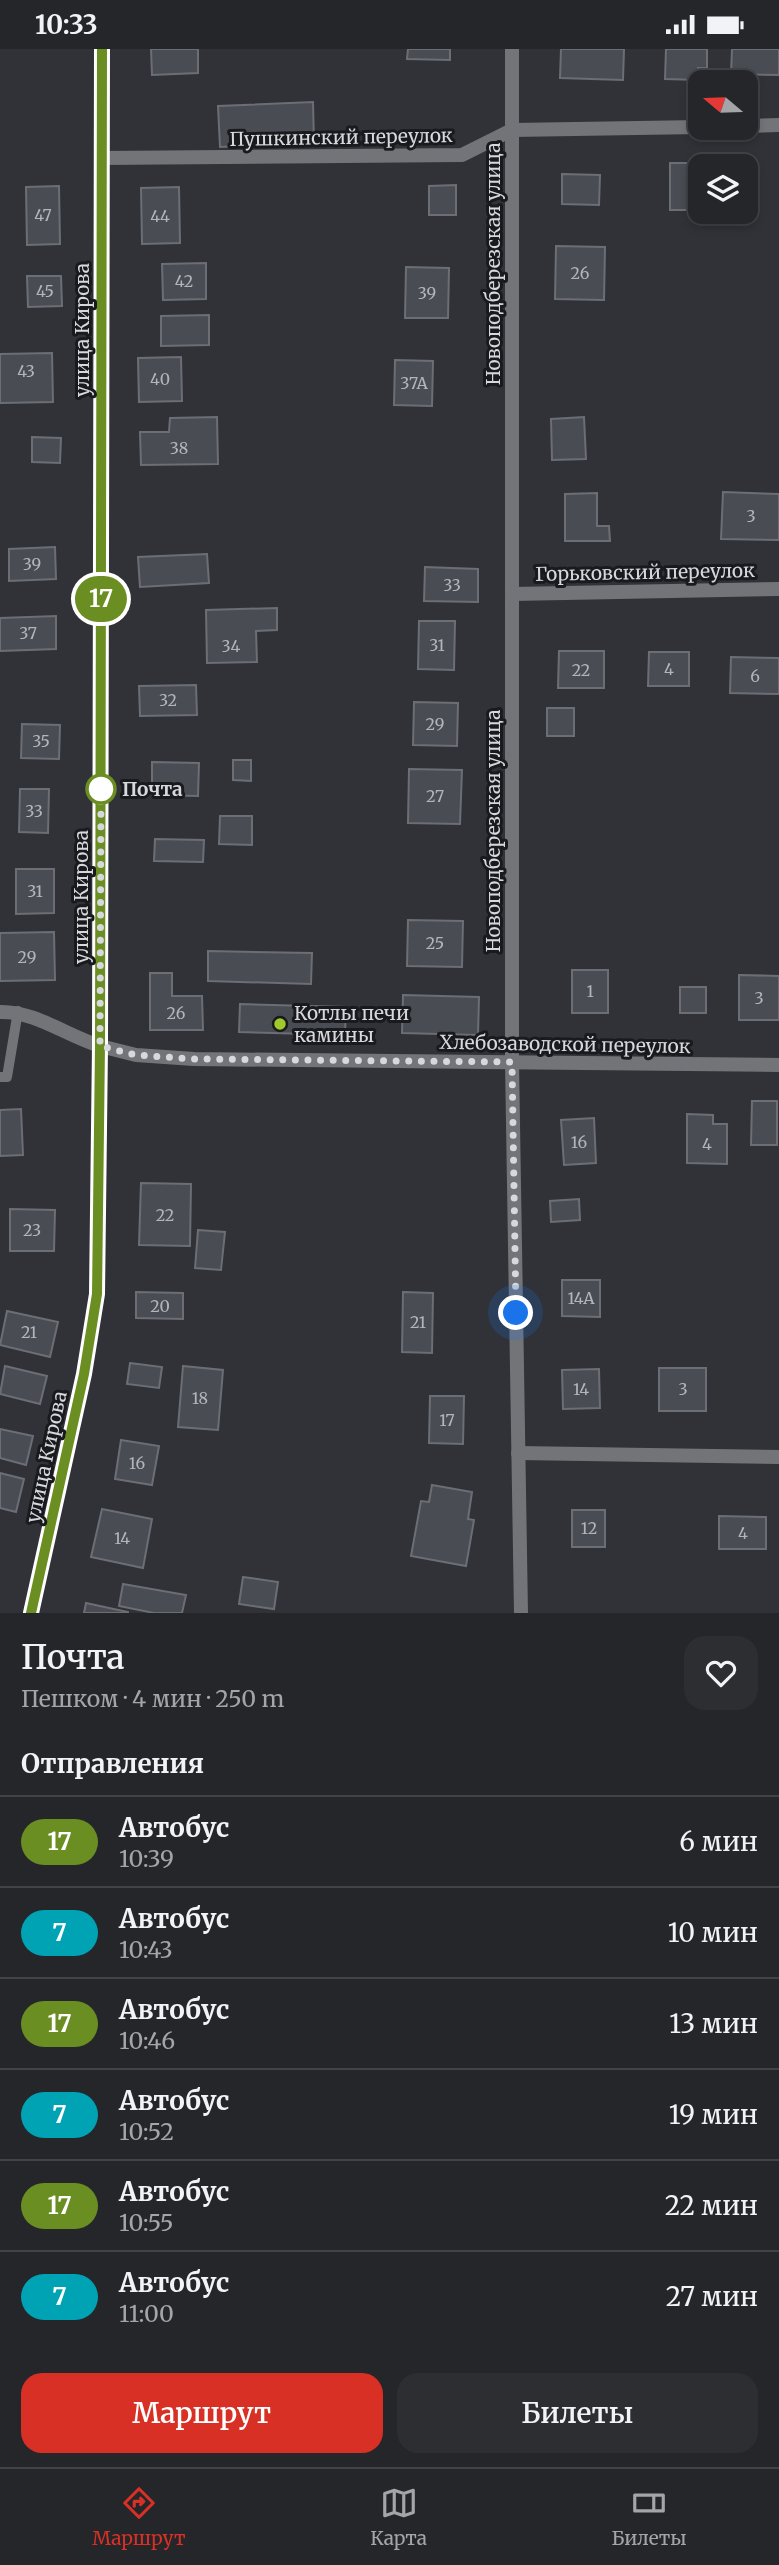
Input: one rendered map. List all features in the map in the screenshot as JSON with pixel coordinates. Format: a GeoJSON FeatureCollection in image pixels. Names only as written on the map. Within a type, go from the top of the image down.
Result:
{"type":"FeatureCollection","features":[{"type":"Feature","properties":{"kind":"main road","name":"улица Кирова"},"geometry":{"type":"LineString","coordinates":[[31,1613],[84,1374],[97,1294],[102,49]]}},
{"type":"Feature","properties":{"kind":"street","name":"Новоподберезская улица"},"geometry":{"type":"LineString","coordinates":[[512,49],[512,1062],[521,1613]]}},
{"type":"Feature","properties":{"kind":"street"},"geometry":{"type":"LineString","coordinates":[[758,126],[779,125]]}},
{"type":"Feature","properties":{"kind":"street","name":"Пушкинский переулок"},"geometry":{"type":"LineString","coordinates":[[102,158],[461,155],[512,130],[688,127]]}},
{"type":"Feature","properties":{"kind":"street","name":"Горьковский переулок"},"geometry":{"type":"LineString","coordinates":[[512,594],[779,589]]}},
{"type":"Feature","properties":{"kind":"street"},"geometry":{"type":"LineString","coordinates":[[0,1012],[18,1011]]}},
{"type":"Feature","properties":{"kind":"street","name":"Хлебозаводской переулок"},"geometry":{"type":"LineString","coordinates":[[18,1011],[77,1039],[136,1055],[194,1059],[779,1065]]}},
{"type":"Feature","properties":{"kind":"street"},"geometry":{"type":"LineString","coordinates":[[518,1453],[779,1457]]}},
{"type":"Feature","properties":{"kind":"lane"},"geometry":{"type":"LineString","coordinates":[[0,1077],[7,1077],[18,1011]]}},
{"type":"Feature","properties":{"kind":"building"},"geometry":{"type":"Polygon","coordinates":[[[151,49],[198,49],[198,73],[152,75],[151,49]]]}},
{"type":"Feature","properties":{"kind":"building"},"geometry":{"type":"Polygon","coordinates":[[[408,49],[450,49],[450,60],[407,59],[408,49]]]}},
{"type":"Feature","properties":{"kind":"building"},"geometry":{"type":"Polygon","coordinates":[[[561,49],[624,49],[623,80],[560,78],[561,49]]]}},
{"type":"Feature","properties":{"kind":"building"},"geometry":{"type":"Polygon","coordinates":[[[666,49],[707,49],[707,68],[688,70],[688,80],[665,79],[666,49]]]}},
{"type":"Feature","properties":{"kind":"building"},"geometry":{"type":"Polygon","coordinates":[[[732,49],[779,49],[779,75],[758,75],[758,70],[731,70],[732,49]]]}},
{"type":"Feature","properties":{"kind":"building"},"geometry":{"type":"Polygon","coordinates":[[[313,102],[314,143],[220,147],[218,106],[313,102]]]}},
{"type":"Feature","properties":{"kind":"building"},"geometry":{"type":"Polygon","coordinates":[[[670,163],[688,163],[688,210],[670,210],[670,163]]]}},
{"type":"Feature","properties":{"kind":"building"},"geometry":{"type":"Polygon","coordinates":[[[562,174],[600,175],[599,205],[562,204],[562,174]]]}},
{"type":"Feature","properties":{"kind":"building"},"geometry":{"type":"Polygon","coordinates":[[[456,185],[456,215],[429,215],[429,186],[456,185]]]}},
{"type":"Feature","properties":{"kind":"building"},"geometry":{"type":"Polygon","coordinates":[[[59,186],[60,244],[27,245],[26,187],[59,186]]]}},
{"type":"Feature","properties":{"kind":"building"},"geometry":{"type":"Polygon","coordinates":[[[179,187],[180,243],[142,244],[141,188],[179,187]]]}},
{"type":"Feature","properties":{"kind":"building"},"geometry":{"type":"Polygon","coordinates":[[[556,246],[605,247],[604,300],[555,299],[556,246]]]}},
{"type":"Feature","properties":{"kind":"building"},"geometry":{"type":"Polygon","coordinates":[[[206,263],[206,299],[163,300],[162,264],[206,263]]]}},
{"type":"Feature","properties":{"kind":"building"},"geometry":{"type":"Polygon","coordinates":[[[406,267],[449,268],[448,318],[405,318],[406,267]]]}},
{"type":"Feature","properties":{"kind":"building"},"geometry":{"type":"Polygon","coordinates":[[[27,276],[61,276],[62,306],[28,307],[27,276]]]}},
{"type":"Feature","properties":{"kind":"building"},"geometry":{"type":"Polygon","coordinates":[[[209,315],[209,345],[161,346],[161,316],[209,315]]]}},
{"type":"Feature","properties":{"kind":"building"},"geometry":{"type":"Polygon","coordinates":[[[52,353],[53,402],[0,403],[0,354],[52,353]]]}},
{"type":"Feature","properties":{"kind":"building"},"geometry":{"type":"Polygon","coordinates":[[[181,357],[182,401],[139,402],[138,358],[181,357]]]}},
{"type":"Feature","properties":{"kind":"building"},"geometry":{"type":"Polygon","coordinates":[[[395,360],[433,361],[432,406],[394,405],[395,360]]]}},
{"type":"Feature","properties":{"kind":"building"},"geometry":{"type":"Polygon","coordinates":[[[217,417],[218,464],[141,465],[140,432],[169,432],[170,418],[217,417]]]}},
{"type":"Feature","properties":{"kind":"building"},"geometry":{"type":"Polygon","coordinates":[[[584,417],[586,459],[552,460],[551,419],[584,417]]]}},
{"type":"Feature","properties":{"kind":"building"},"geometry":{"type":"Polygon","coordinates":[[[32,437],[61,438],[60,463],[32,462],[32,437]]]}},
{"type":"Feature","properties":{"kind":"building"},"geometry":{"type":"Polygon","coordinates":[[[723,492],[779,494],[779,540],[721,539],[723,492]]]}},
{"type":"Feature","properties":{"kind":"building"},"geometry":{"type":"Polygon","coordinates":[[[597,493],[597,526],[609,526],[610,541],[565,541],[565,494],[597,493]]]}},
{"type":"Feature","properties":{"kind":"building"},"geometry":{"type":"Polygon","coordinates":[[[55,547],[56,579],[9,581],[9,549],[55,547]]]}},
{"type":"Feature","properties":{"kind":"building"},"geometry":{"type":"Polygon","coordinates":[[[207,554],[209,583],[140,587],[138,557],[207,554]]]}},
{"type":"Feature","properties":{"kind":"building"},"geometry":{"type":"Polygon","coordinates":[[[425,567],[478,569],[478,602],[424,601],[425,567]]]}},
{"type":"Feature","properties":{"kind":"building"},"geometry":{"type":"Polygon","coordinates":[[[277,608],[277,630],[256,631],[257,662],[207,663],[206,610],[277,608]]]}},
{"type":"Feature","properties":{"kind":"building"},"geometry":{"type":"Polygon","coordinates":[[[56,616],[56,649],[0,651],[0,618],[56,616]]]}},
{"type":"Feature","properties":{"kind":"building"},"geometry":{"type":"Polygon","coordinates":[[[419,621],[455,621],[454,670],[418,669],[419,621]]]}},
{"type":"Feature","properties":{"kind":"building"},"geometry":{"type":"Polygon","coordinates":[[[559,651],[604,651],[604,688],[558,688],[559,651]]]}},
{"type":"Feature","properties":{"kind":"building"},"geometry":{"type":"Polygon","coordinates":[[[649,652],[689,652],[689,686],[648,686],[649,652]]]}},
{"type":"Feature","properties":{"kind":"building"},"geometry":{"type":"Polygon","coordinates":[[[731,657],[779,658],[779,694],[730,693],[731,657]]]}},
{"type":"Feature","properties":{"kind":"building"},"geometry":{"type":"Polygon","coordinates":[[[196,685],[197,715],[140,716],[139,686],[196,685]]]}},
{"type":"Feature","properties":{"kind":"building"},"geometry":{"type":"Polygon","coordinates":[[[414,702],[458,703],[457,746],[413,745],[414,702]]]}},
{"type":"Feature","properties":{"kind":"building"},"geometry":{"type":"Polygon","coordinates":[[[547,708],[574,708],[574,736],[547,736],[547,708]]]}},
{"type":"Feature","properties":{"kind":"building"},"geometry":{"type":"Polygon","coordinates":[[[22,724],[60,725],[59,759],[21,758],[22,724]]]}},
{"type":"Feature","properties":{"kind":"building"},"geometry":{"type":"Polygon","coordinates":[[[233,760],[251,760],[251,781],[233,780],[233,760]]]}},
{"type":"Feature","properties":{"kind":"building"},"geometry":{"type":"Polygon","coordinates":[[[152,762],[199,763],[198,796],[152,795],[152,762]]]}},
{"type":"Feature","properties":{"kind":"building"},"geometry":{"type":"Polygon","coordinates":[[[409,769],[462,770],[460,824],[408,823],[409,769]]]}},
{"type":"Feature","properties":{"kind":"building"},"geometry":{"type":"Polygon","coordinates":[[[20,789],[49,789],[48,833],[19,832],[20,789]]]}},
{"type":"Feature","properties":{"kind":"building"},"geometry":{"type":"Polygon","coordinates":[[[220,816],[252,816],[252,845],[219,844],[220,816]]]}},
{"type":"Feature","properties":{"kind":"building"},"geometry":{"type":"Polygon","coordinates":[[[155,839],[204,840],[203,862],[154,861],[155,839]]]}},
{"type":"Feature","properties":{"kind":"building"},"geometry":{"type":"Polygon","coordinates":[[[16,869],[54,869],[54,913],[16,914],[16,869]]]}},
{"type":"Feature","properties":{"kind":"building"},"geometry":{"type":"Polygon","coordinates":[[[408,920],[463,921],[462,967],[407,966],[408,920]]]}},
{"type":"Feature","properties":{"kind":"building"},"geometry":{"type":"Polygon","coordinates":[[[54,932],[55,980],[0,981],[0,933],[54,932]]]}},
{"type":"Feature","properties":{"kind":"building"},"geometry":{"type":"Polygon","coordinates":[[[208,951],[312,953],[311,984],[208,981],[208,951]]]}},
{"type":"Feature","properties":{"kind":"building"},"geometry":{"type":"Polygon","coordinates":[[[572,970],[608,970],[608,1013],[572,1013],[572,970]]]}},
{"type":"Feature","properties":{"kind":"building"},"geometry":{"type":"Polygon","coordinates":[[[150,973],[172,973],[172,996],[202,996],[203,1030],[150,1030],[150,973]]]}},
{"type":"Feature","properties":{"kind":"building"},"geometry":{"type":"Polygon","coordinates":[[[739,975],[779,976],[779,1020],[739,1020],[739,975]]]}},
{"type":"Feature","properties":{"kind":"building"},"geometry":{"type":"Polygon","coordinates":[[[680,987],[706,987],[706,1013],[680,1013],[680,987]]]}},
{"type":"Feature","properties":{"kind":"building"},"geometry":{"type":"Polygon","coordinates":[[[403,995],[479,997],[478,1035],[402,1033],[403,995]]]}},
{"type":"Feature","properties":{"kind":"building"},"geometry":{"type":"Polygon","coordinates":[[[240,1004],[346,1007],[345,1035],[239,1032],[240,1004]]]}},
{"type":"Feature","properties":{"kind":"building"},"geometry":{"type":"Polygon","coordinates":[[[752,1101],[777,1101],[777,1145],[751,1145],[752,1101]]]}},
{"type":"Feature","properties":{"kind":"building"},"geometry":{"type":"Polygon","coordinates":[[[21,1109],[23,1155],[0,1156],[0,1110],[21,1109]]]}},
{"type":"Feature","properties":{"kind":"building"},"geometry":{"type":"Polygon","coordinates":[[[687,1114],[713,1115],[713,1124],[727,1124],[727,1164],[687,1163],[687,1114]]]}},
{"type":"Feature","properties":{"kind":"building"},"geometry":{"type":"Polygon","coordinates":[[[594,1118],[596,1163],[564,1165],[561,1120],[594,1118]]]}},
{"type":"Feature","properties":{"kind":"building"},"geometry":{"type":"Polygon","coordinates":[[[141,1183],[191,1184],[190,1246],[139,1245],[141,1183]]]}},
{"type":"Feature","properties":{"kind":"building"},"geometry":{"type":"Polygon","coordinates":[[[579,1199],[580,1220],[551,1222],[550,1201],[579,1199]]]}},
{"type":"Feature","properties":{"kind":"building"},"geometry":{"type":"Polygon","coordinates":[[[10,1209],[55,1210],[54,1251],[10,1251],[10,1209]]]}},
{"type":"Feature","properties":{"kind":"building"},"geometry":{"type":"Polygon","coordinates":[[[198,1230],[225,1232],[221,1270],[195,1268],[198,1230]]]}},
{"type":"Feature","properties":{"kind":"building"},"geometry":{"type":"Polygon","coordinates":[[[562,1280],[600,1280],[600,1317],[562,1316],[562,1280]]]}},
{"type":"Feature","properties":{"kind":"building"},"geometry":{"type":"Polygon","coordinates":[[[136,1292],[183,1293],[183,1319],[136,1318],[136,1292]]]}},
{"type":"Feature","properties":{"kind":"building"},"geometry":{"type":"Polygon","coordinates":[[[403,1292],[433,1293],[432,1353],[402,1352],[403,1292]]]}},
{"type":"Feature","properties":{"kind":"building"},"geometry":{"type":"Polygon","coordinates":[[[7,1311],[58,1322],[50,1357],[0,1345],[7,1311]]]}},
{"type":"Feature","properties":{"kind":"building"},"geometry":{"type":"Polygon","coordinates":[[[130,1363],[162,1367],[159,1388],[127,1384],[130,1363]]]}},
{"type":"Feature","properties":{"kind":"building"},"geometry":{"type":"Polygon","coordinates":[[[5,1366],[47,1376],[40,1404],[0,1394],[5,1366]]]}},
{"type":"Feature","properties":{"kind":"building"},"geometry":{"type":"Polygon","coordinates":[[[183,1366],[223,1370],[218,1430],[178,1427],[183,1366]]]}},
{"type":"Feature","properties":{"kind":"building"},"geometry":{"type":"Polygon","coordinates":[[[659,1368],[706,1368],[706,1411],[659,1411],[659,1368]]]}},
{"type":"Feature","properties":{"kind":"building"},"geometry":{"type":"Polygon","coordinates":[[[599,1369],[600,1408],[563,1409],[562,1370],[599,1369]]]}},
{"type":"Feature","properties":{"kind":"building"},"geometry":{"type":"Polygon","coordinates":[[[430,1396],[464,1396],[463,1444],[429,1443],[430,1396]]]}},
{"type":"Feature","properties":{"kind":"building"},"geometry":{"type":"Polygon","coordinates":[[[0,1429],[33,1436],[26,1465],[0,1458],[0,1429]]]}},
{"type":"Feature","properties":{"kind":"building"},"geometry":{"type":"Polygon","coordinates":[[[121,1440],[159,1446],[152,1485],[115,1479],[121,1440]]]}},
{"type":"Feature","properties":{"kind":"building"},"geometry":{"type":"Polygon","coordinates":[[[0,1473],[24,1479],[16,1512],[0,1508],[0,1473]]]}},
{"type":"Feature","properties":{"kind":"building"},"geometry":{"type":"Polygon","coordinates":[[[432,1485],[472,1492],[468,1519],[474,1520],[466,1566],[411,1556],[421,1501],[429,1502],[432,1485]]]}},
{"type":"Feature","properties":{"kind":"building"},"geometry":{"type":"Polygon","coordinates":[[[102,1509],[152,1519],[143,1568],[91,1557],[102,1509]]]}},
{"type":"Feature","properties":{"kind":"building"},"geometry":{"type":"Polygon","coordinates":[[[572,1510],[605,1510],[605,1547],[572,1547],[572,1510]]]}},
{"type":"Feature","properties":{"kind":"building"},"geometry":{"type":"Polygon","coordinates":[[[719,1516],[766,1517],[766,1549],[719,1549],[719,1516]]]}},
{"type":"Feature","properties":{"kind":"building"},"geometry":{"type":"Polygon","coordinates":[[[243,1577],[278,1582],[274,1609],[239,1604],[243,1577]]]}},
{"type":"Feature","properties":{"kind":"building"},"geometry":{"type":"Polygon","coordinates":[[[123,1584],[186,1595],[182,1613],[154,1613],[119,1606],[123,1584]]]}},
{"type":"Feature","properties":{"kind":"building"},"geometry":{"type":"Polygon","coordinates":[[[86,1603],[128,1612],[128,1613],[84,1613],[86,1603]]]}},
{"type":"Feature","properties":{"kind":"bus line","name":"17"},"geometry":{"type":"LineString","coordinates":[[31,1613],[84,1374],[97,1294],[102,49]]}},
{"type":"Feature","properties":{"kind":"place","name":"Почта"},"geometry":{"type":"Point","coordinates":[101,789]}},
{"type":"Feature","properties":{"kind":"place","name":"Котлы печи камины"},"geometry":{"type":"Point","coordinates":[280,1024]}},
{"type":"Feature","properties":{"kind":"route"},"geometry":{"type":"LineString","coordinates":[[101,789],[100,1046],[136,1055],[194,1059],[512,1062],[516,1313]]}}]}
